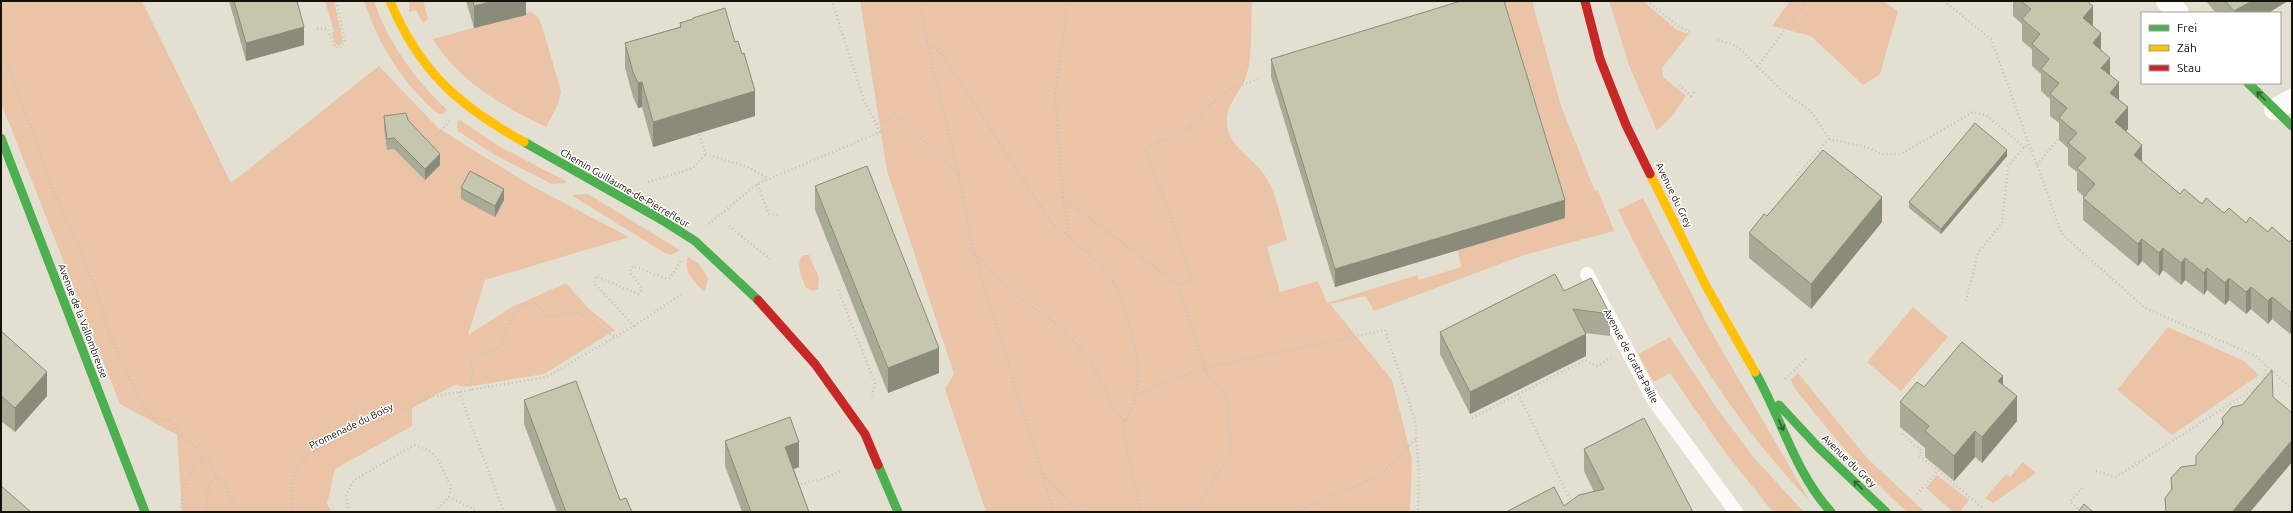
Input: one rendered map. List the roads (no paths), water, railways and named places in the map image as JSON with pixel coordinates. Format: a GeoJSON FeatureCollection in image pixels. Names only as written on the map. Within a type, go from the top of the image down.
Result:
{"type":"FeatureCollection","features":[{"type":"Feature","properties":{"kind":"street","name":"Chemin Guillaume-de-Pierrefleur"},"geometry":{"type":"LineString","coordinates":[[390,1],[418,56],[450,94],[489,123],[662,220],[695,242],[749,290],[815,364],[864,434],[898,512]]}},
{"type":"Feature","properties":{"kind":"street","name":"Avenue du Grey"},"geometry":{"type":"LineString","coordinates":[[1585,1],[1600,59],[1626,125],[1706,286],[1765,389],[1804,473],[1819,499],[1831,512]]}},
{"type":"Feature","properties":{"kind":"street"},"geometry":{"type":"LineString","coordinates":[[2167,1],[2177,12]]}},
{"type":"Feature","properties":{"kind":"street"},"geometry":{"type":"LineString","coordinates":[[2250,84],[2283,104],[2292,126]]}},
{"type":"Feature","properties":{"kind":"street","name":"Avenue de la Vallombreuse"},"geometry":{"type":"LineString","coordinates":[[1,138],[145,512]]}},
{"type":"Feature","properties":{"kind":"street","name":"Avenue du Grey"},"geometry":{"type":"LineString","coordinates":[[1765,389],[1818,447],[1886,512]]}},
{"type":"Feature","properties":{"kind":"lane","name":"Avenue de Gratta-Paille"},"geometry":{"type":"LineString","coordinates":[[1587,274],[1653,399],[1736,512]]}}]}
